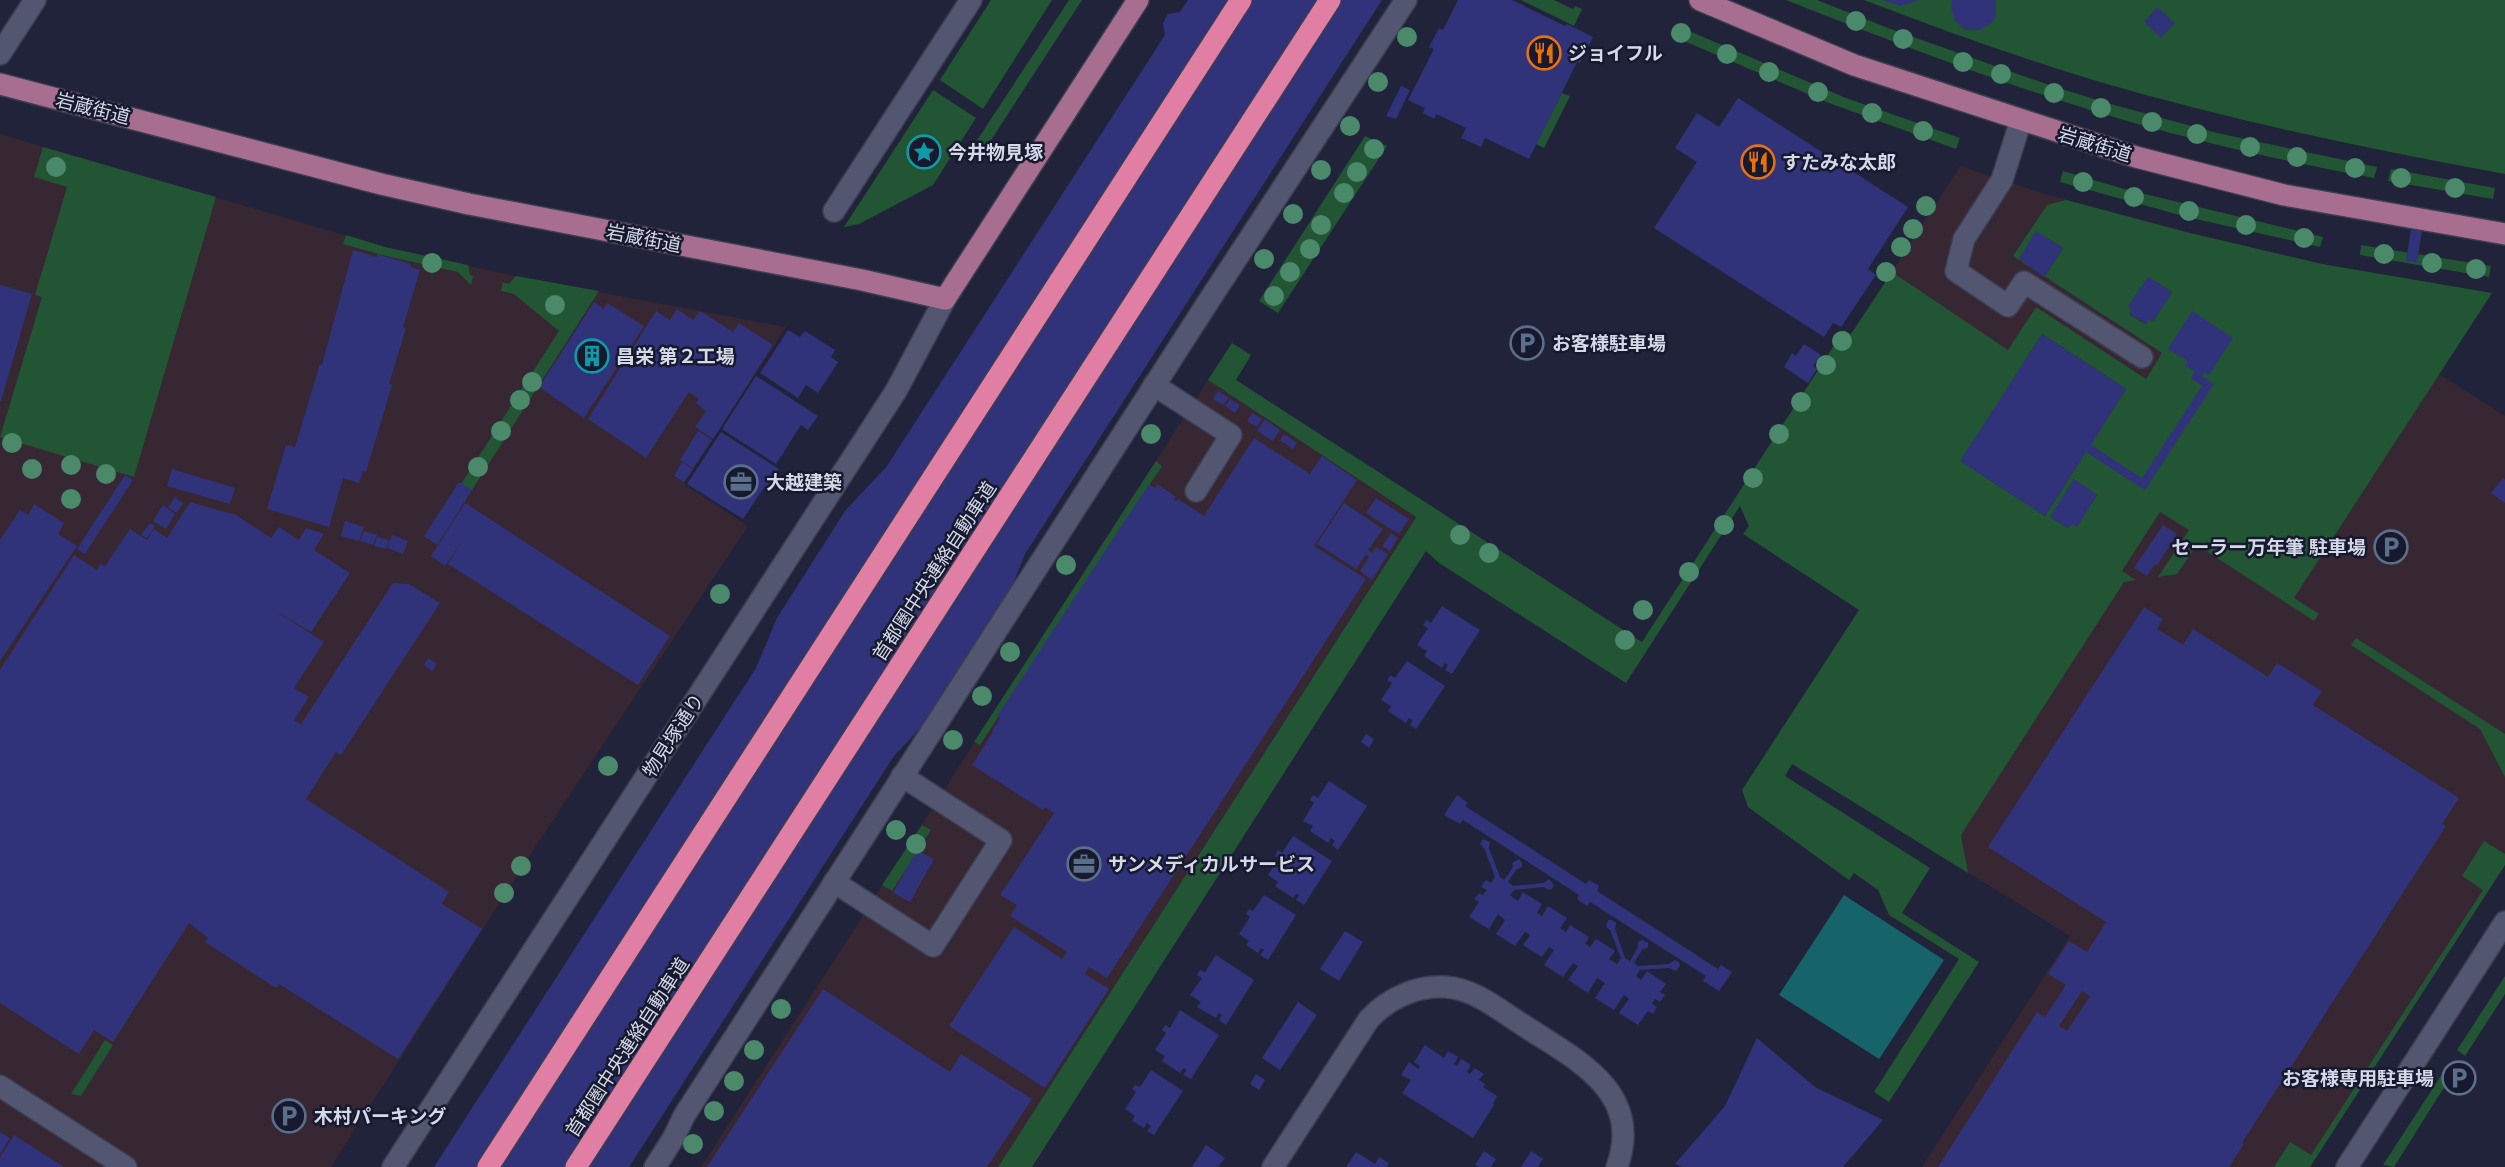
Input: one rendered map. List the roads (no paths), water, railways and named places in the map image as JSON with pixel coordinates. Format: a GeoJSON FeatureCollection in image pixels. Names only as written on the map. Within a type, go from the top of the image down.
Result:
{"type":"FeatureCollection","features":[{"type":"Feature","properties":{"kind":"highway"},"geometry":{"type":"LineString","coordinates":[[488,1167],[1241,0]]}},
{"type":"Feature","properties":{"kind":"highway","name":"首都圏中央連絡自動車道"},"geometry":{"type":"LineString","coordinates":[[576,1167],[1330,0]]}},
{"type":"Feature","properties":{"kind":"main road"},"geometry":{"type":"LineString","coordinates":[[945,299],[1138,0]]}},
{"type":"Feature","properties":{"kind":"main road","name":"岩蔵街道"},"geometry":{"type":"LineString","coordinates":[[1700,0],[1854,65],[2136,157],[2284,195],[2505,234]]}},
{"type":"Feature","properties":{"kind":"main road","name":"岩蔵街道"},"geometry":{"type":"LineString","coordinates":[[0,84],[469,204],[945,299]]}},
{"type":"Feature","properties":{"kind":"street"},"geometry":{"type":"LineString","coordinates":[[0,54],[36,0]]}},
{"type":"Feature","properties":{"kind":"street"},"geometry":{"type":"LineString","coordinates":[[834,211],[971,0]]}},
{"type":"Feature","properties":{"kind":"street"},"geometry":{"type":"LineString","coordinates":[[655,1167],[684,1116],[902,776],[1406,0]]}},
{"type":"Feature","properties":{"kind":"street"},"geometry":{"type":"LineString","coordinates":[[2021,120],[2002,180],[1964,239],[1956,271],[2008,306],[2024,282],[2142,358]]}},
{"type":"Feature","properties":{"kind":"street","name":"物見塚通り"},"geometry":{"type":"LineString","coordinates":[[393,1167],[896,391],[945,299]]}},
{"type":"Feature","properties":{"kind":"street"},"geometry":{"type":"LineString","coordinates":[[1154,385],[1231,435],[1196,491]]}},
{"type":"Feature","properties":{"kind":"street"},"geometry":{"type":"LineString","coordinates":[[834,882],[933,946],[956,911],[1001,840],[902,776]]}},
{"type":"Feature","properties":{"kind":"street"},"geometry":{"type":"LineString","coordinates":[[2347,1167],[2505,922]]}},
{"type":"Feature","properties":{"kind":"street"},"geometry":{"type":"LineString","coordinates":[[1273,1167],[1369,1019],[1380,1008],[1405,994],[1433,987],[1448,987],[1477,996],[1578,1061],[1601,1079],[1620,1118],[1621,1147],[1617,1167]]}},
{"type":"Feature","properties":{"kind":"street"},"geometry":{"type":"LineString","coordinates":[[0,1086],[126,1167]]}},
{"type":"Feature","properties":{"kind":"place","name":"ジョイフル"},"geometry":{"type":"Point","coordinates":[1544,53]}},
{"type":"Feature","properties":{"kind":"place","name":"今井物見塚"},"geometry":{"type":"Point","coordinates":[924,152]}},
{"type":"Feature","properties":{"kind":"place","name":"すたみな太郎"},"geometry":{"type":"Point","coordinates":[1758,162]}},
{"type":"Feature","properties":{"kind":"place","name":"お客様駐車場"},"geometry":{"type":"Point","coordinates":[1527,343]}},
{"type":"Feature","properties":{"kind":"place","name":"昌栄 第２工場"},"geometry":{"type":"Point","coordinates":[592,356]}},
{"type":"Feature","properties":{"kind":"place","name":"大越建築"},"geometry":{"type":"Point","coordinates":[741,482]}},
{"type":"Feature","properties":{"kind":"place","name":"セーラー万年筆 駐車場"},"geometry":{"type":"Point","coordinates":[2391,547]}},
{"type":"Feature","properties":{"kind":"place","name":"サンメディカルサービス"},"geometry":{"type":"Point","coordinates":[1084,864]}},
{"type":"Feature","properties":{"kind":"place","name":"お客様専用駐車場"},"geometry":{"type":"Point","coordinates":[2459,1078]}},
{"type":"Feature","properties":{"kind":"place","name":"木村パーキング"},"geometry":{"type":"Point","coordinates":[289,1116]}}]}
